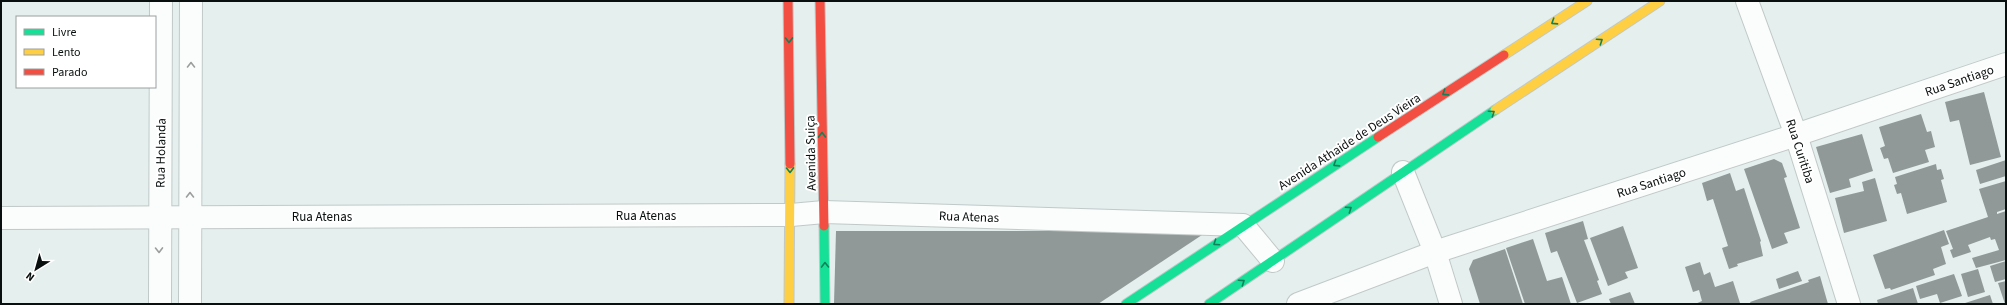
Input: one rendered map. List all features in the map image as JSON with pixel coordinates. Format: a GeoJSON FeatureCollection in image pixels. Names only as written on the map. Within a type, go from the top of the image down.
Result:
{"type":"FeatureCollection","features":[{"type":"Feature","properties":{"kind":"street","name":"Rua Holanda"},"geometry":{"type":"LineString","coordinates":[[160,304],[159,218],[161,1]]}},
{"type":"Feature","properties":{"kind":"street"},"geometry":{"type":"LineString","coordinates":[[190,304],[191,1]]}},
{"type":"Feature","properties":{"kind":"street","name":"Avenida Suiça"},"geometry":{"type":"LineString","coordinates":[[788,1],[791,215],[789,304]]}},
{"type":"Feature","properties":{"kind":"street","name":"Avenida Suiça"},"geometry":{"type":"LineString","coordinates":[[820,1],[826,304]]}},
{"type":"Feature","properties":{"kind":"street","name":"Avenida Athaide de Deus Vieira"},"geometry":{"type":"LineString","coordinates":[[1126,304],[1243,225],[1587,1]]}},
{"type":"Feature","properties":{"kind":"street"},"geometry":{"type":"LineString","coordinates":[[1209,304],[1403,172],[1660,1]]}},
{"type":"Feature","properties":{"kind":"street","name":"Rua Curitiba"},"geometry":{"type":"LineString","coordinates":[[1747,1],[1796,135],[1848,304]]}},
{"type":"Feature","properties":{"kind":"street","name":"Rua Santiago"},"geometry":{"type":"LineString","coordinates":[[1298,304],[1435,252],[1796,135],[2006,64]]}},
{"type":"Feature","properties":{"kind":"street"},"geometry":{"type":"LineString","coordinates":[[1403,172],[1435,252],[1451,304]]}},
{"type":"Feature","properties":{"kind":"street","name":"Rua Atenas"},"geometry":{"type":"LineString","coordinates":[[1,218],[159,218],[190,216],[791,215],[824,212],[1243,225]]}},
{"type":"Feature","properties":{"kind":"street"},"geometry":{"type":"LineString","coordinates":[[1243,225],[1273,261]]}},
{"type":"Feature","properties":{"kind":"building"},"geometry":{"type":"Polygon","coordinates":[[[1984,92],[2001,157],[1970,165],[1959,120],[1950,122],[1945,102],[1984,92]]]}},
{"type":"Feature","properties":{"kind":"building"},"geometry":{"type":"Polygon","coordinates":[[[1921,114],[1927,132],[1931,131],[1935,147],[1925,150],[1929,162],[1893,173],[1888,158],[1884,159],[1880,148],[1885,146],[1879,127],[1921,114]]]}},
{"type":"Feature","properties":{"kind":"building"},"geometry":{"type":"Polygon","coordinates":[[[1862,134],[1873,171],[1849,179],[1851,187],[1830,193],[1816,147],[1862,134]]]}},
{"type":"Feature","properties":{"kind":"building"},"geometry":{"type":"Polygon","coordinates":[[[1774,159],[1782,163],[1787,177],[1784,178],[1800,228],[1784,233],[1788,243],[1772,249],[1744,169],[1774,159]]]}},
{"type":"Feature","properties":{"kind":"building"},"geometry":{"type":"Polygon","coordinates":[[[2006,160],[2006,176],[1980,184],[1976,170],[2006,160]]]}},
{"type":"Feature","properties":{"kind":"building"},"geometry":{"type":"Polygon","coordinates":[[[1936,164],[1937,170],[1941,169],[1944,179],[1941,180],[1947,202],[1907,214],[1901,193],[1897,194],[1894,185],[1897,184],[1895,177],[1936,164]]]}},
{"type":"Feature","properties":{"kind":"building"},"geometry":{"type":"Polygon","coordinates":[[[1730,173],[1736,191],[1744,188],[1761,241],[1763,256],[1737,264],[1738,266],[1729,269],[1722,248],[1728,246],[1713,199],[1707,201],[1702,183],[1730,173]]]}},
{"type":"Feature","properties":{"kind":"building"},"geometry":{"type":"Polygon","coordinates":[[[1875,178],[1887,221],[1844,233],[1835,198],[1864,191],[1862,182],[1875,178]]]}},
{"type":"Feature","properties":{"kind":"building"},"geometry":{"type":"Polygon","coordinates":[[[2006,181],[2006,209],[1997,212],[1997,214],[2006,211],[2006,260],[1976,268],[1972,258],[1999,250],[1995,239],[1991,240],[1990,237],[1968,245],[1971,252],[1953,258],[1950,250],[1953,249],[1946,231],[1988,217],[1979,189],[2006,181]]]}},
{"type":"Feature","properties":{"kind":"building"},"geometry":{"type":"Polygon","coordinates":[[[1583,221],[1588,239],[1584,240],[1599,280],[1597,281],[1602,294],[1577,303],[1557,251],[1551,253],[1545,233],[1583,221]]]}},
{"type":"Feature","properties":{"kind":"building"},"geometry":{"type":"Polygon","coordinates":[[[1623,226],[1638,268],[1625,272],[1628,278],[1608,286],[1590,238],[1623,226]]]}},
{"type":"Feature","properties":{"kind":"building"},"geometry":{"type":"Polygon","coordinates":[[[1944,230],[1949,244],[1941,247],[1946,264],[1933,269],[1935,275],[1891,290],[1890,288],[1885,289],[1873,255],[1944,230]]]}},
{"type":"Feature","properties":{"kind":"building"},"geometry":{"type":"Polygon","coordinates":[[[836,231],[1208,231],[1098,304],[834,304],[836,231]]]}},
{"type":"Feature","properties":{"kind":"building"},"geometry":{"type":"Polygon","coordinates":[[[1533,239],[1547,281],[1562,277],[1571,304],[1525,304],[1506,248],[1533,239]]]}},
{"type":"Feature","properties":{"kind":"building"},"geometry":{"type":"Polygon","coordinates":[[[1505,249],[1523,304],[1480,304],[1469,269],[1473,260],[1505,249]]]}},
{"type":"Feature","properties":{"kind":"building"},"geometry":{"type":"Polygon","coordinates":[[[2006,261],[2006,279],[1995,282],[1990,266],[2006,261]]]}},
{"type":"Feature","properties":{"kind":"building"},"geometry":{"type":"Polygon","coordinates":[[[1700,262],[1704,275],[1710,272],[1715,287],[1733,281],[1740,303],[1695,304],[1702,301],[1699,290],[1693,292],[1685,267],[1700,262]]]}},
{"type":"Feature","properties":{"kind":"building"},"geometry":{"type":"Polygon","coordinates":[[[1978,269],[1985,292],[1968,297],[1961,274],[1978,269]]]}},
{"type":"Feature","properties":{"kind":"building"},"geometry":{"type":"Polygon","coordinates":[[[1798,271],[1802,281],[1779,289],[1776,279],[1798,271]]]}},
{"type":"Feature","properties":{"kind":"building"},"geometry":{"type":"Polygon","coordinates":[[[1954,274],[1962,296],[1940,303],[1937,294],[1920,299],[1916,286],[1954,274]]]}},
{"type":"Feature","properties":{"kind":"building"},"geometry":{"type":"Polygon","coordinates":[[[1820,276],[1828,304],[1751,304],[1750,302],[1809,282],[1808,280],[1820,276]]]}},
{"type":"Feature","properties":{"kind":"building"},"geometry":{"type":"Polygon","coordinates":[[[2006,281],[2006,304],[2005,304],[1998,283],[2006,281]]]}},
{"type":"Feature","properties":{"kind":"building"},"geometry":{"type":"Polygon","coordinates":[[[1913,288],[1918,304],[1878,304],[1877,300],[1913,288]]]}},
{"type":"Feature","properties":{"kind":"building"},"geometry":{"type":"Polygon","coordinates":[[[1630,292],[1635,304],[1611,304],[1609,299],[1630,292]]]}},
{"type":"Feature","properties":{"kind":"building"},"geometry":{"type":"Polygon","coordinates":[[[1990,295],[1993,304],[1962,304],[1990,295]]]}},
{"type":"Feature","properties":{"kind":"traffic: fast"},"geometry":{"type":"LineString","coordinates":[[1209,304],[1495,110]]}},
{"type":"Feature","properties":{"kind":"traffic: fast"},"geometry":{"type":"LineString","coordinates":[[1126,304],[1378,137]]}},
{"type":"Feature","properties":{"kind":"traffic: fast"},"geometry":{"type":"LineString","coordinates":[[824,226],[825,304]]}},
{"type":"Feature","properties":{"kind":"traffic: slow"},"geometry":{"type":"LineString","coordinates":[[1504,55],[1587,1]]}},
{"type":"Feature","properties":{"kind":"traffic: slow"},"geometry":{"type":"LineString","coordinates":[[1495,110],[1660,1]]}},
{"type":"Feature","properties":{"kind":"traffic: slow"},"geometry":{"type":"LineString","coordinates":[[789,304],[790,164]]}},
{"type":"Feature","properties":{"kind":"traffic: jam"},"geometry":{"type":"LineString","coordinates":[[788,1],[790,164]]}},
{"type":"Feature","properties":{"kind":"traffic: jam"},"geometry":{"type":"LineString","coordinates":[[820,1],[824,226]]}},
{"type":"Feature","properties":{"kind":"traffic: jam"},"geometry":{"type":"LineString","coordinates":[[1378,137],[1504,55]]}}]}
